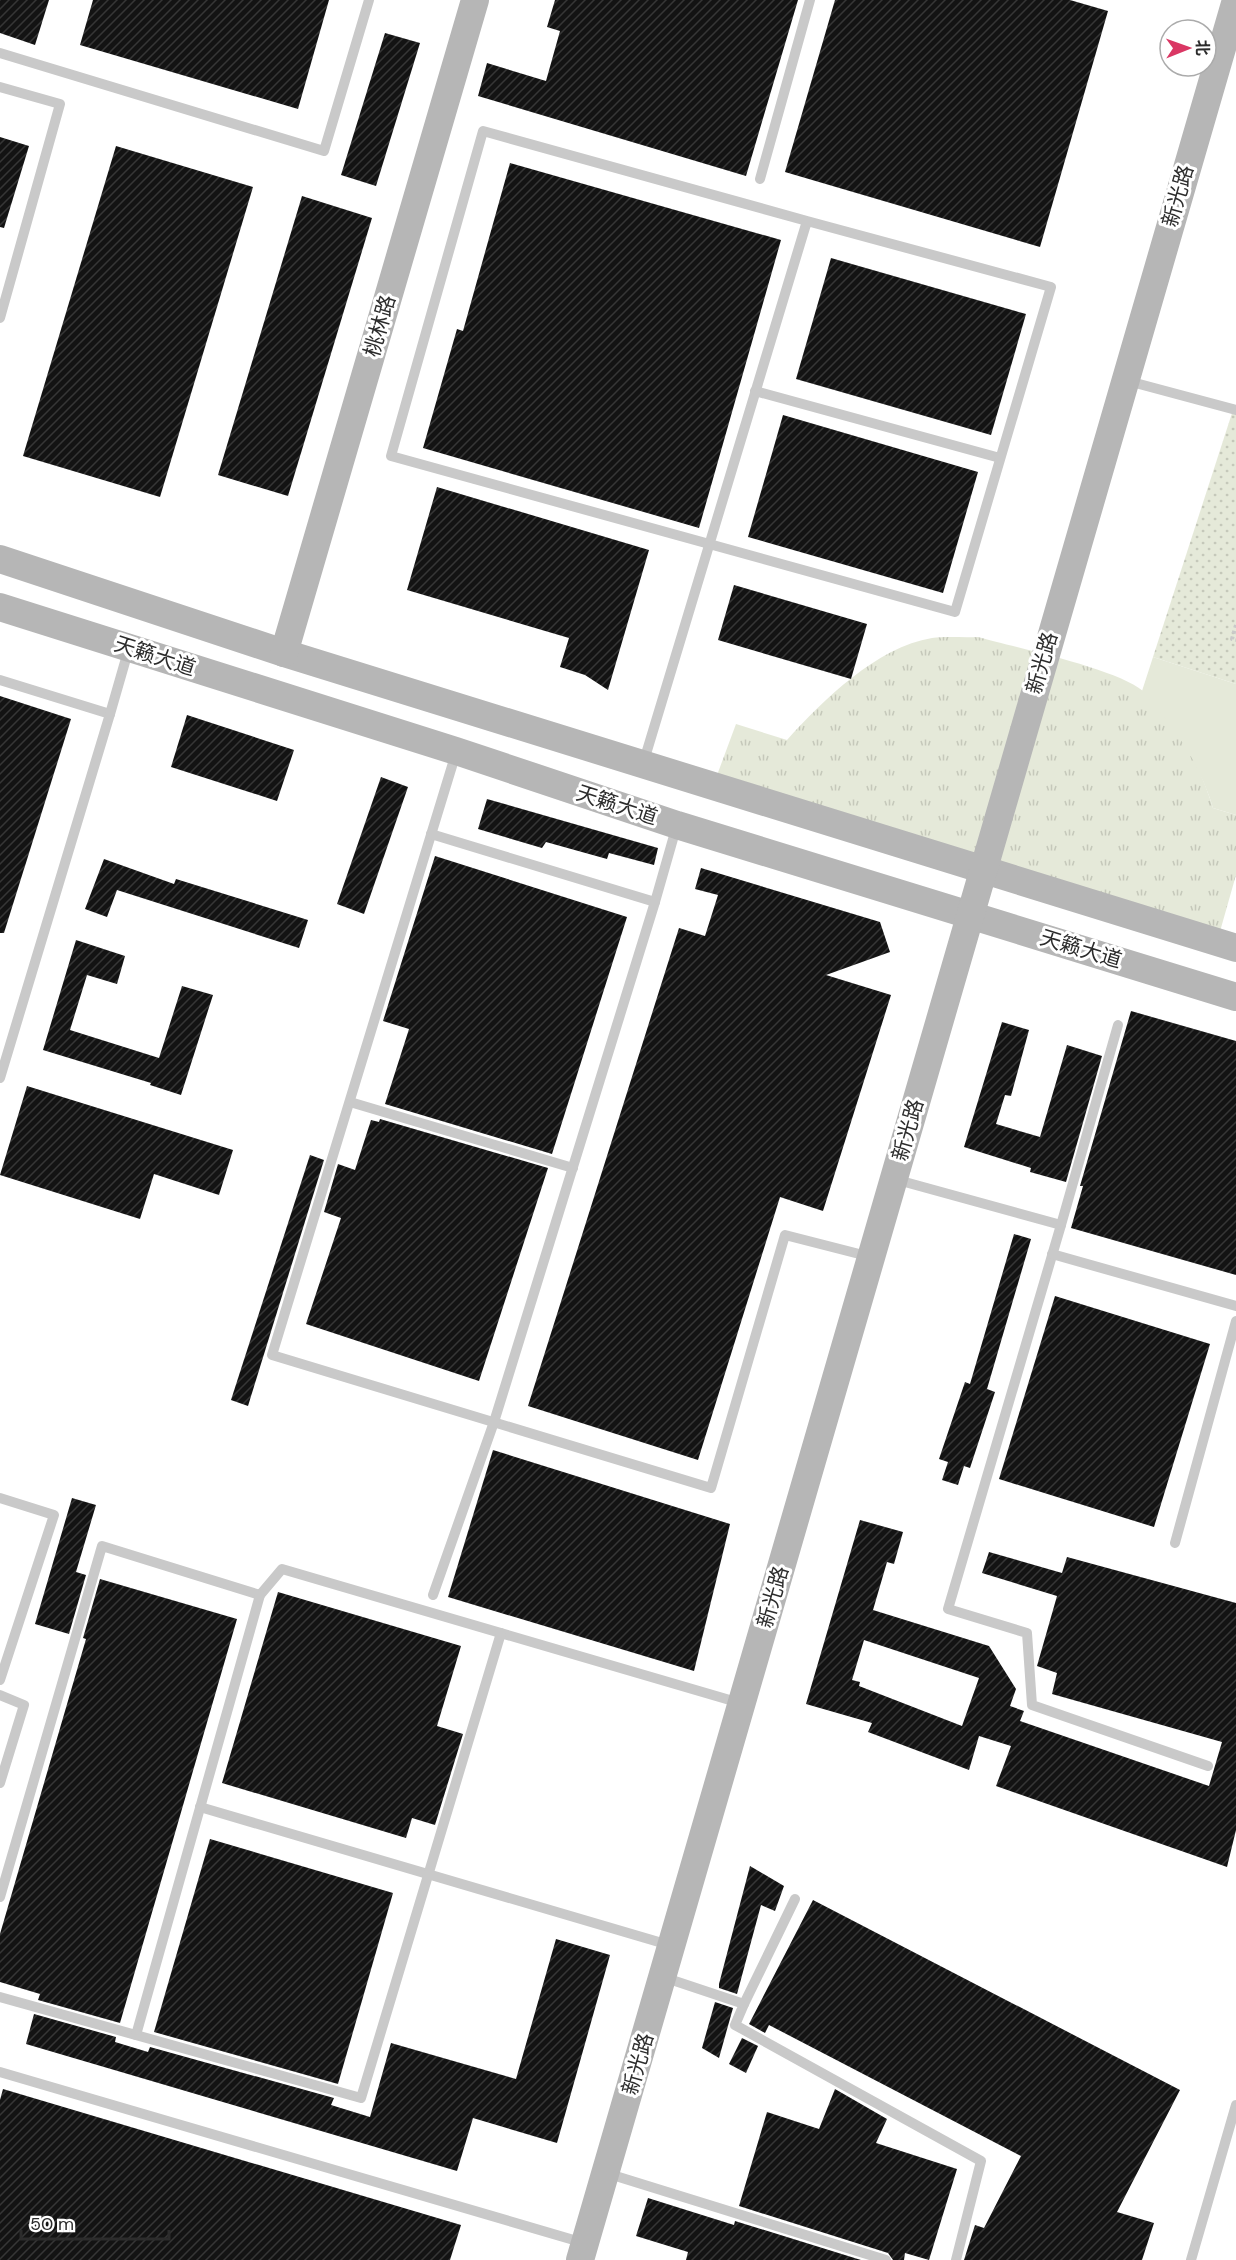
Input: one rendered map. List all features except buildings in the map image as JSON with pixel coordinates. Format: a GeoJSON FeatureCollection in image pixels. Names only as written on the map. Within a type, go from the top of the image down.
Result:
{"type":"FeatureCollection","features":[{"type":"Feature","properties":{"kind":"street","name":"桃林路"},"geometry":{"type":"LineString","coordinates":[[284,653],[475,0]]}},
{"type":"Feature","properties":{"kind":"street","name":"新光路"},"geometry":{"type":"LineString","coordinates":[[583,2252],[982,869],[1236,0]]}},
{"type":"Feature","properties":{"kind":"street","name":"天籁大道"},"geometry":{"type":"LineString","coordinates":[[0,558],[284,653],[1236,948]]}},
{"type":"Feature","properties":{"kind":"street","name":"天籁大道"},"geometry":{"type":"LineString","coordinates":[[0,607],[456,751],[676,825],[1236,997]]}},
{"type":"Feature","properties":{"kind":"lane"},"geometry":{"type":"LineString","coordinates":[[0,53],[324,151],[369,0]]}},
{"type":"Feature","properties":{"kind":"lane"},"geometry":{"type":"LineString","coordinates":[[760,179],[810,0]]}},
{"type":"Feature","properties":{"kind":"lane"},"geometry":{"type":"LineString","coordinates":[[0,87],[60,104],[0,318]]}},
{"type":"Feature","properties":{"kind":"lane"},"geometry":{"type":"LineString","coordinates":[[483,131],[807,221],[1051,287],[955,612],[391,456],[483,131]]}},
{"type":"Feature","properties":{"kind":"lane"},"geometry":{"type":"LineString","coordinates":[[643,764],[807,221]]}},
{"type":"Feature","properties":{"kind":"lane"},"geometry":{"type":"LineString","coordinates":[[1125,380],[1236,410]]}},
{"type":"Feature","properties":{"kind":"lane"},"geometry":{"type":"LineString","coordinates":[[755,391],[1000,458]]}},
{"type":"Feature","properties":{"kind":"lane"},"geometry":{"type":"LineString","coordinates":[[0,1078],[129,648]]}},
{"type":"Feature","properties":{"kind":"lane"},"geometry":{"type":"LineString","coordinates":[[0,680],[110,714]]}},
{"type":"Feature","properties":{"kind":"lane"},"geometry":{"type":"LineString","coordinates":[[456,751],[272,1355],[711,1488],[785,1235],[871,1257]]}},
{"type":"Feature","properties":{"kind":"lane"},"geometry":{"type":"LineString","coordinates":[[433,1595],[494,1422],[655,902],[676,825]]}},
{"type":"Feature","properties":{"kind":"lane"},"geometry":{"type":"LineString","coordinates":[[431,834],[655,902]]}},
{"type":"Feature","properties":{"kind":"lane"},"geometry":{"type":"LineString","coordinates":[[1118,1025],[948,1609],[1027,1633],[1032,1705],[1208,1766]]}},
{"type":"Feature","properties":{"kind":"lane"},"geometry":{"type":"LineString","coordinates":[[350,1102],[573,1168]]}},
{"type":"Feature","properties":{"kind":"lane"},"geometry":{"type":"LineString","coordinates":[[893,1179],[1060,1225]]}},
{"type":"Feature","properties":{"kind":"lane"},"geometry":{"type":"LineString","coordinates":[[1052,1254],[1236,1306]]}},
{"type":"Feature","properties":{"kind":"lane"},"geometry":{"type":"LineString","coordinates":[[1175,1543],[1236,1321]]}},
{"type":"Feature","properties":{"kind":"lane"},"geometry":{"type":"LineString","coordinates":[[0,1498],[54,1515],[0,1680]]}},
{"type":"Feature","properties":{"kind":"lane"},"geometry":{"type":"LineString","coordinates":[[0,1897],[102,1546],[260,1595]]}},
{"type":"Feature","properties":{"kind":"lane"},"geometry":{"type":"LineString","coordinates":[[136,2035],[260,1595],[282,1569],[742,1704]]}},
{"type":"Feature","properties":{"kind":"lane"},"geometry":{"type":"LineString","coordinates":[[0,1997],[361,2098],[501,1633]]}},
{"type":"Feature","properties":{"kind":"lane"},"geometry":{"type":"LineString","coordinates":[[0,1695],[24,1705],[0,1782]]}},
{"type":"Feature","properties":{"kind":"lane"},"geometry":{"type":"LineString","coordinates":[[200,1807],[672,1945]]}},
{"type":"Feature","properties":{"kind":"lane"},"geometry":{"type":"LineString","coordinates":[[795,1899],[735,2025],[981,2161],[956,2260]]}},
{"type":"Feature","properties":{"kind":"lane"},"geometry":{"type":"LineString","coordinates":[[663,1977],[744,2004]]}},
{"type":"Feature","properties":{"kind":"lane"},"geometry":{"type":"LineString","coordinates":[[0,2072],[583,2252]]}},
{"type":"Feature","properties":{"kind":"lane"},"geometry":{"type":"LineString","coordinates":[[1191,2260],[1236,2105]]}},
{"type":"Feature","properties":{"kind":"lane"},"geometry":{"type":"LineString","coordinates":[[606,2173],[886,2260]]}},
{"type":"Feature","properties":{"kind":"path"},"geometry":{"type":"LineString","coordinates":[[1236,625],[1232,639],[1236,640]]}},
{"type":"Feature","properties":{"kind":"green space"},"geometry":{"type":"Polygon","coordinates":[[[1233,410],[1236,410],[1236,684],[1153,657],[1233,410]]]}},
{"type":"Feature","properties":{"kind":"green space"},"geometry":{"type":"Polygon","coordinates":[[[978,637],[1111,674],[1143,691],[1167,716],[1202,776],[1213,808],[1236,815],[1236,875],[1217,942],[713,786],[736,724],[787,740],[817,708],[852,677],[891,652],[911,643],[932,638],[978,637]]]}},
{"type":"Feature","properties":{"kind":"green space"},"geometry":{"type":"Polygon","coordinates":[[[1153,657],[1236,684],[1236,815],[1213,808],[1201,775],[1185,746],[1142,691],[1153,657]]]}}]}
